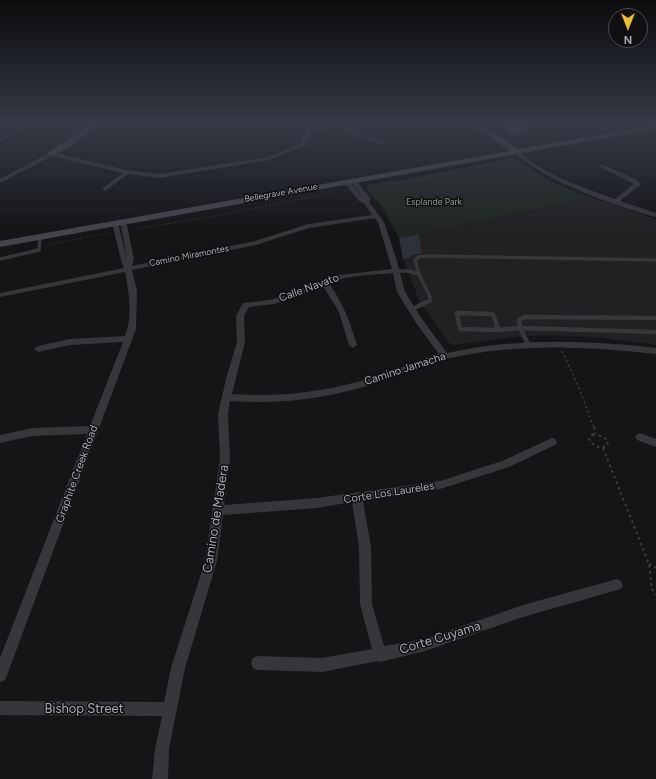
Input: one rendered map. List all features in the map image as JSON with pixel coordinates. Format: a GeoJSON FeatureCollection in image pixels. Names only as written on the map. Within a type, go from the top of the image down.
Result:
{"type":"FeatureCollection","features":[{"type":"Feature","properties":{"kind":"main road","name":"Bellegrave Avenue"},"geometry":{"type":"LineString","coordinates":[[0,244],[40,241],[119,222],[464,160]]}},
{"type":"Feature","properties":{"kind":"street"},"geometry":{"type":"LineString","coordinates":[[0,181],[39,160]]}},
{"type":"Feature","properties":{"kind":"street"},"geometry":{"type":"LineString","coordinates":[[78,160],[127,172],[160,176],[255,160]]}},
{"type":"Feature","properties":{"kind":"street"},"geometry":{"type":"LineString","coordinates":[[525,160],[544,172],[616,201],[656,215]]}},
{"type":"Feature","properties":{"kind":"street"},"geometry":{"type":"LineString","coordinates":[[602,166],[634,180],[638,184],[616,201]]}},
{"type":"Feature","properties":{"kind":"street"},"geometry":{"type":"LineString","coordinates":[[105,189],[127,172]]}},
{"type":"Feature","properties":{"kind":"street"},"geometry":{"type":"LineString","coordinates":[[350,181],[361,200],[366,202],[381,222],[402,292],[444,356]]}},
{"type":"Feature","properties":{"kind":"street","name":"Camino Miramontes"},"geometry":{"type":"LineString","coordinates":[[0,295],[256,243],[321,223],[377,216]]}},
{"type":"Feature","properties":{"kind":"street","name":"Graphite Creek Road"},"geometry":{"type":"LineString","coordinates":[[0,675],[68,500],[92,430],[132,329],[134,311],[133,291],[128,269],[124,260],[119,222]]}},
{"type":"Feature","properties":{"kind":"street","name":"Calle Navato"},"geometry":{"type":"LineString","coordinates":[[246,305],[271,302],[292,296],[339,277],[396,271]]}},
{"type":"Feature","properties":{"kind":"street"},"geometry":{"type":"LineString","coordinates":[[325,283],[344,313],[353,345]]}},
{"type":"Feature","properties":{"kind":"street","name":"Camino de Madera"},"geometry":{"type":"LineString","coordinates":[[160,779],[162,749],[178,668],[211,561],[225,459],[222,414],[241,342],[240,316],[246,305]]}},
{"type":"Feature","properties":{"kind":"street"},"geometry":{"type":"LineString","coordinates":[[38,349],[70,342],[128,339]]}},
{"type":"Feature","properties":{"kind":"street","name":"Camino Jamacha"},"geometry":{"type":"LineString","coordinates":[[226,397],[264,400],[294,398],[336,390],[379,379],[412,366],[444,356],[488,348],[553,343],[618,346],[656,350]]}},
{"type":"Feature","properties":{"kind":"street"},"geometry":{"type":"LineString","coordinates":[[0,439],[32,432],[92,430]]}},
{"type":"Feature","properties":{"kind":"street"},"geometry":{"type":"LineString","coordinates":[[640,437],[656,443]]}},
{"type":"Feature","properties":{"kind":"street","name":"Corte Los Laureles"},"geometry":{"type":"LineString","coordinates":[[219,510],[317,503],[440,485],[505,464],[552,442]]}},
{"type":"Feature","properties":{"kind":"street"},"geometry":{"type":"LineString","coordinates":[[357,498],[365,547],[366,604],[380,655]]}},
{"type":"Feature","properties":{"kind":"street","name":"Corte Cuyama"},"geometry":{"type":"LineString","coordinates":[[258,663],[322,665],[425,646],[523,611],[617,585]]}},
{"type":"Feature","properties":{"kind":"street","name":"Bishop Street"},"geometry":{"type":"LineString","coordinates":[[0,708],[169,709]]}},
{"type":"Feature","properties":{"kind":"lane"},"geometry":{"type":"LineString","coordinates":[[0,258],[38,251],[40,241]]}},
{"type":"Feature","properties":{"kind":"lane"},"geometry":{"type":"LineString","coordinates":[[412,309],[430,302],[430,297],[419,274],[415,260],[419,257],[656,260]]}},
{"type":"Feature","properties":{"kind":"lane"},"geometry":{"type":"LineString","coordinates":[[396,271],[408,271],[419,274]]}},
{"type":"Feature","properties":{"kind":"lane"},"geometry":{"type":"LineString","coordinates":[[498,329],[494,314],[457,313],[460,329],[498,329],[520,328],[656,332]]}},
{"type":"Feature","properties":{"kind":"lane"},"geometry":{"type":"LineString","coordinates":[[528,344],[520,328],[520,320],[525,317],[656,318]]}},
{"type":"Feature","properties":{"kind":"path"},"geometry":{"type":"LineString","coordinates":[[383,184],[416,180],[439,174],[494,164]]}},
{"type":"Feature","properties":{"kind":"path"},"geometry":{"type":"LineString","coordinates":[[136,229],[220,215],[332,193]]}},
{"type":"Feature","properties":{"kind":"path"},"geometry":{"type":"LineString","coordinates":[[40,241],[71,241],[110,233]]}},
{"type":"Feature","properties":{"kind":"path"},"geometry":{"type":"LineString","coordinates":[[562,350],[579,388],[596,434]]}},
{"type":"Feature","properties":{"kind":"path"},"geometry":{"type":"LineString","coordinates":[[596,434],[601,435],[608,440],[607,446],[603,448],[597,447],[590,441],[591,435],[596,434]]}},
{"type":"Feature","properties":{"kind":"path"},"geometry":{"type":"LineString","coordinates":[[603,448],[649,564],[652,589],[656,595]]}},
{"type":"Feature","properties":{"kind":"path"},"geometry":{"type":"LineString","coordinates":[[649,564],[656,568]]}},
{"type":"Feature","properties":{"kind":"shaded area"},"geometry":{"type":"Polygon","coordinates":[[[593,198],[656,219],[656,345],[604,338],[547,335],[513,337],[454,345],[450,344],[419,300],[403,259],[410,258],[410,256],[415,253],[422,253],[419,234],[593,198]]]}},
{"type":"Feature","properties":{"kind":"shaded area"},"geometry":{"type":"Polygon","coordinates":[[[419,234],[422,253],[403,259],[399,238],[419,234]]]}},
{"type":"Feature","properties":{"kind":"green space","name":"Esplande Park"},"geometry":{"type":"Polygon","coordinates":[[[499,160],[517,160],[552,182],[593,198],[399,238],[383,208],[366,189],[369,184],[398,181],[499,160]]]}}]}
